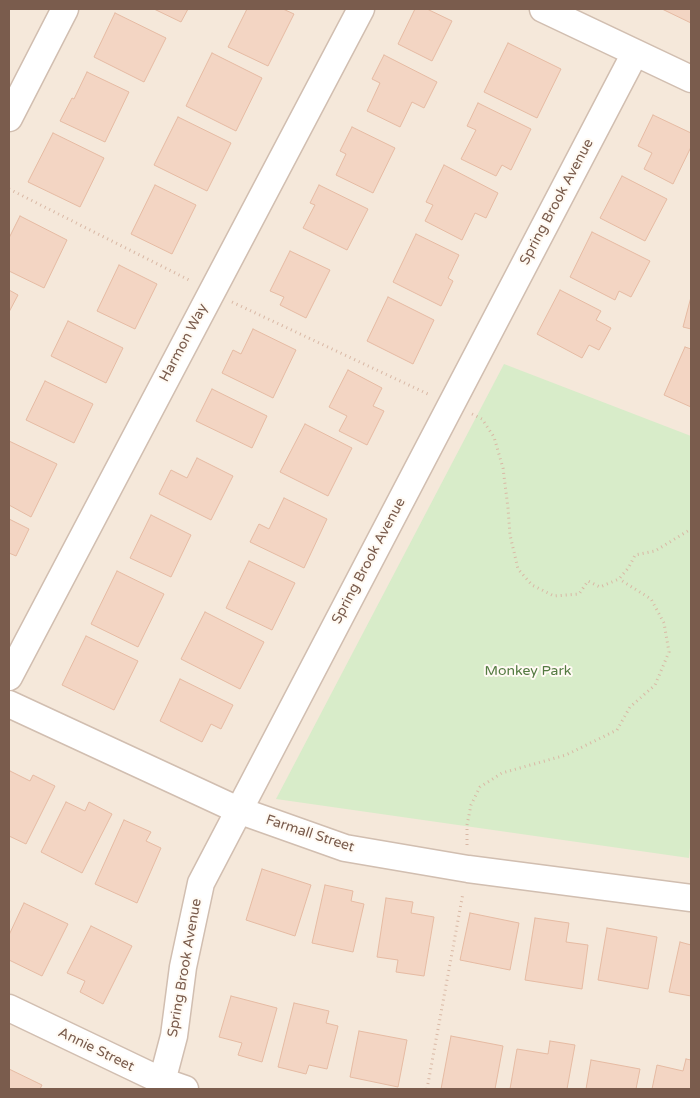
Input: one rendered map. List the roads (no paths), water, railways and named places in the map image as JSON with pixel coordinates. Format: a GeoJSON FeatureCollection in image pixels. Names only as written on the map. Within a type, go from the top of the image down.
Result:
{"type":"FeatureCollection","features":[{"type":"Feature","properties":{"kind":"street"},"geometry":{"type":"LineString","coordinates":[[9,118],[66,9]]}},
{"type":"Feature","properties":{"kind":"street","name":"Harmon Way"},"geometry":{"type":"LineString","coordinates":[[9,677],[361,9]]}},
{"type":"Feature","properties":{"kind":"street"},"geometry":{"type":"LineString","coordinates":[[543,9],[691,79]]}},
{"type":"Feature","properties":{"kind":"street","name":"Spring Brook Avenue"},"geometry":{"type":"LineString","coordinates":[[169,1086],[183,966],[201,882],[635,53]]}},
{"type":"Feature","properties":{"kind":"street","name":"Farmall Street"},"geometry":{"type":"LineString","coordinates":[[9,704],[238,810],[345,848],[468,869],[691,898]]}},
{"type":"Feature","properties":{"kind":"street","name":"Annie Street"},"geometry":{"type":"LineString","coordinates":[[9,1008],[169,1086]]}},
{"type":"Feature","properties":{"kind":"park label","name":"Monkey Park"},"geometry":{"type":"Point","coordinates":[528,671]}}]}
